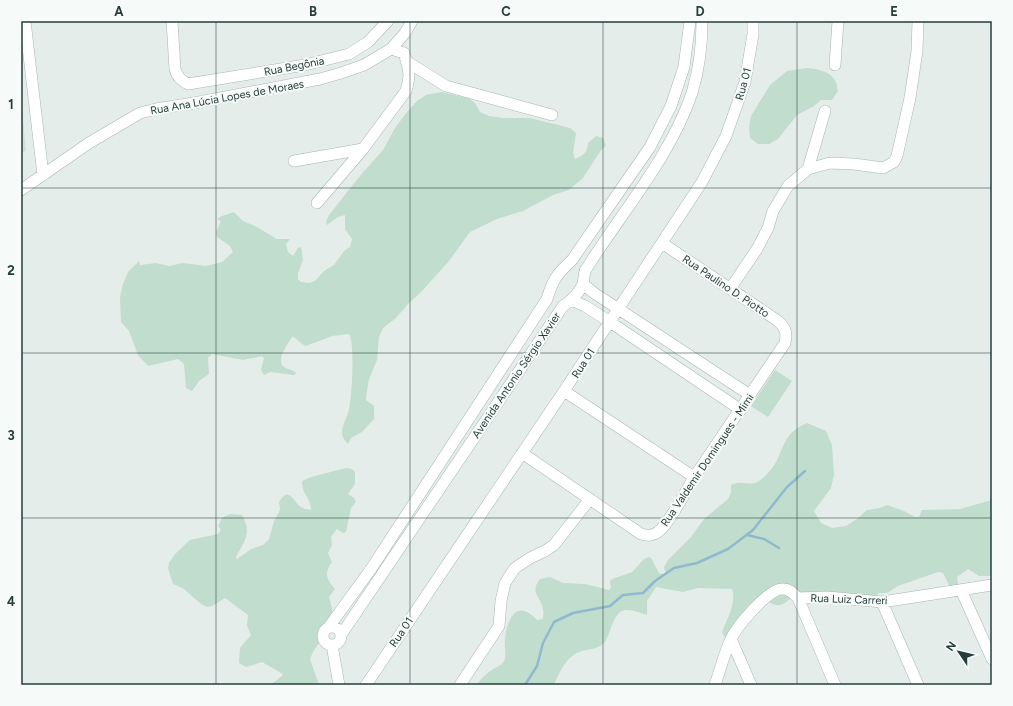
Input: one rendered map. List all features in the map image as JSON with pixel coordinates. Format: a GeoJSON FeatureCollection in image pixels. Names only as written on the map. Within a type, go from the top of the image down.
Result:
{"type":"FeatureCollection","features":[{"type":"Feature","properties":{"kind":"street"},"geometry":{"type":"LineString","coordinates":[[25,21],[43,175]]}},
{"type":"Feature","properties":{"kind":"street","name":"Rua Begônia"},"geometry":{"type":"LineString","coordinates":[[172,21],[175,69],[181,80],[188,84],[306,65],[349,54],[368,42],[388,21]]}},
{"type":"Feature","properties":{"kind":"street","name":"Rua Ana Lúcia Lopes de Moraes"},"geometry":{"type":"LineString","coordinates":[[21,190],[89,143],[140,113],[320,79],[341,73],[364,65],[391,49],[405,33],[412,21]]}},
{"type":"Feature","properties":{"kind":"street","name":"Avenida Antonio Sérgio Xavier"},"geometry":{"type":"LineString","coordinates":[[328,628],[371,569],[547,299],[556,276],[572,260],[650,147],[671,106],[684,67],[690,21]]}},
{"type":"Feature","properties":{"kind":"street","name":"Avenida Antonio Sérgio Xavier"},"geometry":{"type":"LineString","coordinates":[[341,634],[453,466],[567,303],[583,284],[585,271],[667,148],[692,93],[702,42],[702,21]]}},
{"type":"Feature","properties":{"kind":"street","name":"Rua 01"},"geometry":{"type":"LineString","coordinates":[[366,685],[564,391],[702,182],[726,136],[745,82],[753,34],[753,21]]}},
{"type":"Feature","properties":{"kind":"street"},"geometry":{"type":"LineString","coordinates":[[835,65],[838,21]]}},
{"type":"Feature","properties":{"kind":"street"},"geometry":{"type":"LineString","coordinates":[[730,289],[757,249],[768,228],[773,211],[788,186],[808,169],[830,163],[854,164],[883,168],[894,162],[897,156],[910,98],[917,51],[918,21]]}},
{"type":"Feature","properties":{"kind":"street"},"geometry":{"type":"LineString","coordinates":[[317,203],[363,149],[406,91],[410,80],[409,69],[404,53],[391,49]]}},
{"type":"Feature","properties":{"kind":"street"},"geometry":{"type":"LineString","coordinates":[[406,61],[446,86],[552,115]]}},
{"type":"Feature","properties":{"kind":"street"},"geometry":{"type":"LineString","coordinates":[[808,169],[825,111]]}},
{"type":"Feature","properties":{"kind":"street"},"geometry":{"type":"LineString","coordinates":[[294,161],[363,149]]}},
{"type":"Feature","properties":{"kind":"street","name":"Rua Paulino D. Piotto"},"geometry":{"type":"LineString","coordinates":[[662,243],[778,321],[783,325],[786,331]]}},
{"type":"Feature","properties":{"kind":"street"},"geometry":{"type":"LineString","coordinates":[[572,260],[582,266],[585,271]]}},
{"type":"Feature","properties":{"kind":"street"},"geometry":{"type":"LineString","coordinates":[[583,284],[618,309],[750,395]]}},
{"type":"Feature","properties":{"kind":"street"},"geometry":{"type":"LineString","coordinates":[[547,299],[557,305],[567,303],[585,306],[741,410]]}},
{"type":"Feature","properties":{"kind":"street","name":"Rua Valdemir Domingues - Mimi"},"geometry":{"type":"LineString","coordinates":[[522,453],[641,534],[647,536],[652,535],[663,527],[694,477],[741,410],[785,343],[786,331]]}},
{"type":"Feature","properties":{"kind":"street"},"geometry":{"type":"LineString","coordinates":[[564,391],[694,477]]}},
{"type":"Feature","properties":{"kind":"street"},"geometry":{"type":"LineString","coordinates":[[460,685],[499,626],[501,601],[505,583],[515,568],[530,558],[545,551],[554,544],[590,499]]}},
{"type":"Feature","properties":{"kind":"street","name":"Rua Luiz Carreri"},"geometry":{"type":"LineString","coordinates":[[715,685],[731,639],[751,611],[772,592],[783,589],[790,590],[798,598],[828,597],[882,602],[992,585]]}},
{"type":"Feature","properties":{"kind":"street"},"geometry":{"type":"LineString","coordinates":[[961,590],[992,659]]}},
{"type":"Feature","properties":{"kind":"street"},"geometry":{"type":"LineString","coordinates":[[798,598],[834,685]]}},
{"type":"Feature","properties":{"kind":"street"},"geometry":{"type":"LineString","coordinates":[[882,602],[918,685]]}},
{"type":"Feature","properties":{"kind":"street"},"geometry":{"type":"LineString","coordinates":[[328,628],[337,629],[341,634],[341,638],[338,643],[332,645],[326,643],[323,638],[324,632],[328,628]]}},
{"type":"Feature","properties":{"kind":"street"},"geometry":{"type":"LineString","coordinates":[[731,639],[751,685]]}},
{"type":"Feature","properties":{"kind":"street"},"geometry":{"type":"LineString","coordinates":[[332,645],[339,685]]}},
{"type":"Feature","properties":{"kind":"shaded area"},"geometry":{"type":"Polygon","coordinates":[[[21,98],[26,151],[21,152],[21,98]]]}},
{"type":"Feature","properties":{"kind":"green space"},"geometry":{"type":"Polygon","coordinates":[[[807,68],[819,70],[831,75],[836,82],[838,91],[832,100],[821,100],[814,106],[797,115],[778,139],[769,144],[758,144],[750,138],[749,128],[751,116],[770,85],[787,71],[807,68]]]}},
{"type":"Feature","properties":{"kind":"green space"},"geometry":{"type":"Polygon","coordinates":[[[442,92],[470,99],[475,103],[480,112],[489,116],[503,118],[530,118],[570,128],[576,133],[573,153],[575,159],[584,153],[587,149],[588,143],[596,136],[603,138],[606,146],[601,150],[583,178],[569,190],[553,195],[523,211],[497,219],[470,232],[449,261],[422,291],[396,318],[383,328],[379,337],[377,360],[369,379],[366,397],[366,400],[374,406],[374,419],[362,432],[351,438],[348,444],[342,434],[349,409],[352,382],[352,347],[349,334],[332,336],[306,346],[292,337],[283,352],[281,360],[284,367],[296,373],[294,375],[270,372],[264,375],[261,370],[264,358],[262,356],[243,360],[212,354],[208,358],[209,374],[199,381],[192,391],[186,388],[184,364],[178,359],[148,366],[138,355],[129,331],[121,322],[120,297],[128,272],[139,261],[140,265],[156,263],[169,266],[183,263],[206,266],[222,262],[233,252],[230,246],[217,237],[216,232],[221,221],[217,219],[234,212],[243,221],[277,239],[290,239],[286,244],[288,252],[293,256],[298,248],[301,247],[303,260],[298,273],[298,279],[301,282],[310,283],[316,280],[324,271],[334,265],[344,251],[350,247],[352,239],[345,229],[345,215],[338,217],[327,225],[326,222],[329,215],[359,177],[383,150],[395,128],[416,102],[426,95],[442,92]]]}},
{"type":"Feature","properties":{"kind":"green space"},"geometry":{"type":"Polygon","coordinates":[[[775,370],[792,381],[768,417],[751,406],[775,370]]]}},
{"type":"Feature","properties":{"kind":"green space"},"geometry":{"type":"Polygon","coordinates":[[[807,423],[826,431],[832,445],[834,475],[831,488],[814,511],[821,523],[832,528],[846,526],[867,510],[880,508],[887,505],[915,517],[919,517],[922,510],[960,509],[992,500],[992,576],[979,576],[968,569],[957,577],[959,589],[950,587],[943,573],[938,572],[898,586],[887,593],[878,593],[875,602],[851,601],[823,603],[796,593],[780,605],[774,605],[769,602],[761,603],[756,615],[737,637],[726,640],[722,632],[732,605],[732,589],[698,588],[683,592],[656,587],[647,601],[647,615],[630,610],[620,612],[615,619],[605,642],[597,647],[582,651],[572,656],[565,664],[554,685],[477,685],[486,674],[504,662],[506,631],[514,613],[524,611],[537,620],[543,619],[542,605],[536,591],[537,584],[540,579],[550,577],[563,583],[585,584],[609,590],[611,587],[610,581],[612,579],[632,572],[644,559],[649,557],[659,573],[666,575],[664,567],[668,560],[691,537],[704,519],[728,499],[731,493],[731,485],[738,483],[755,483],[763,478],[772,469],[786,440],[797,428],[807,423]]]}},
{"type":"Feature","properties":{"kind":"green space"},"geometry":{"type":"Polygon","coordinates":[[[346,468],[352,469],[355,472],[355,484],[348,494],[354,498],[356,502],[351,508],[346,532],[343,533],[337,529],[331,537],[332,545],[328,553],[332,562],[329,566],[327,576],[335,589],[329,597],[333,619],[328,632],[315,649],[310,659],[319,685],[270,685],[283,674],[262,662],[246,667],[239,663],[240,648],[251,635],[247,625],[248,615],[225,598],[212,606],[207,607],[201,604],[184,589],[173,584],[168,568],[169,563],[175,554],[190,540],[218,534],[221,530],[218,526],[222,518],[230,514],[242,515],[247,527],[246,536],[236,557],[237,559],[251,549],[263,545],[269,539],[274,521],[280,510],[279,502],[286,495],[291,496],[301,507],[311,510],[310,502],[303,490],[302,481],[311,477],[346,468]]]}},
{"type":"Feature","properties":{"kind":"waterway"},"geometry":{"type":"LineString","coordinates":[[525,685],[537,666],[543,643],[554,622],[573,613],[610,606],[623,595],[643,593],[655,581],[674,568],[697,563],[728,549],[753,530],[787,487],[805,471]]}},
{"type":"Feature","properties":{"kind":"waterway"},"geometry":{"type":"LineString","coordinates":[[747,535],[764,539],[779,548]]}}]}
